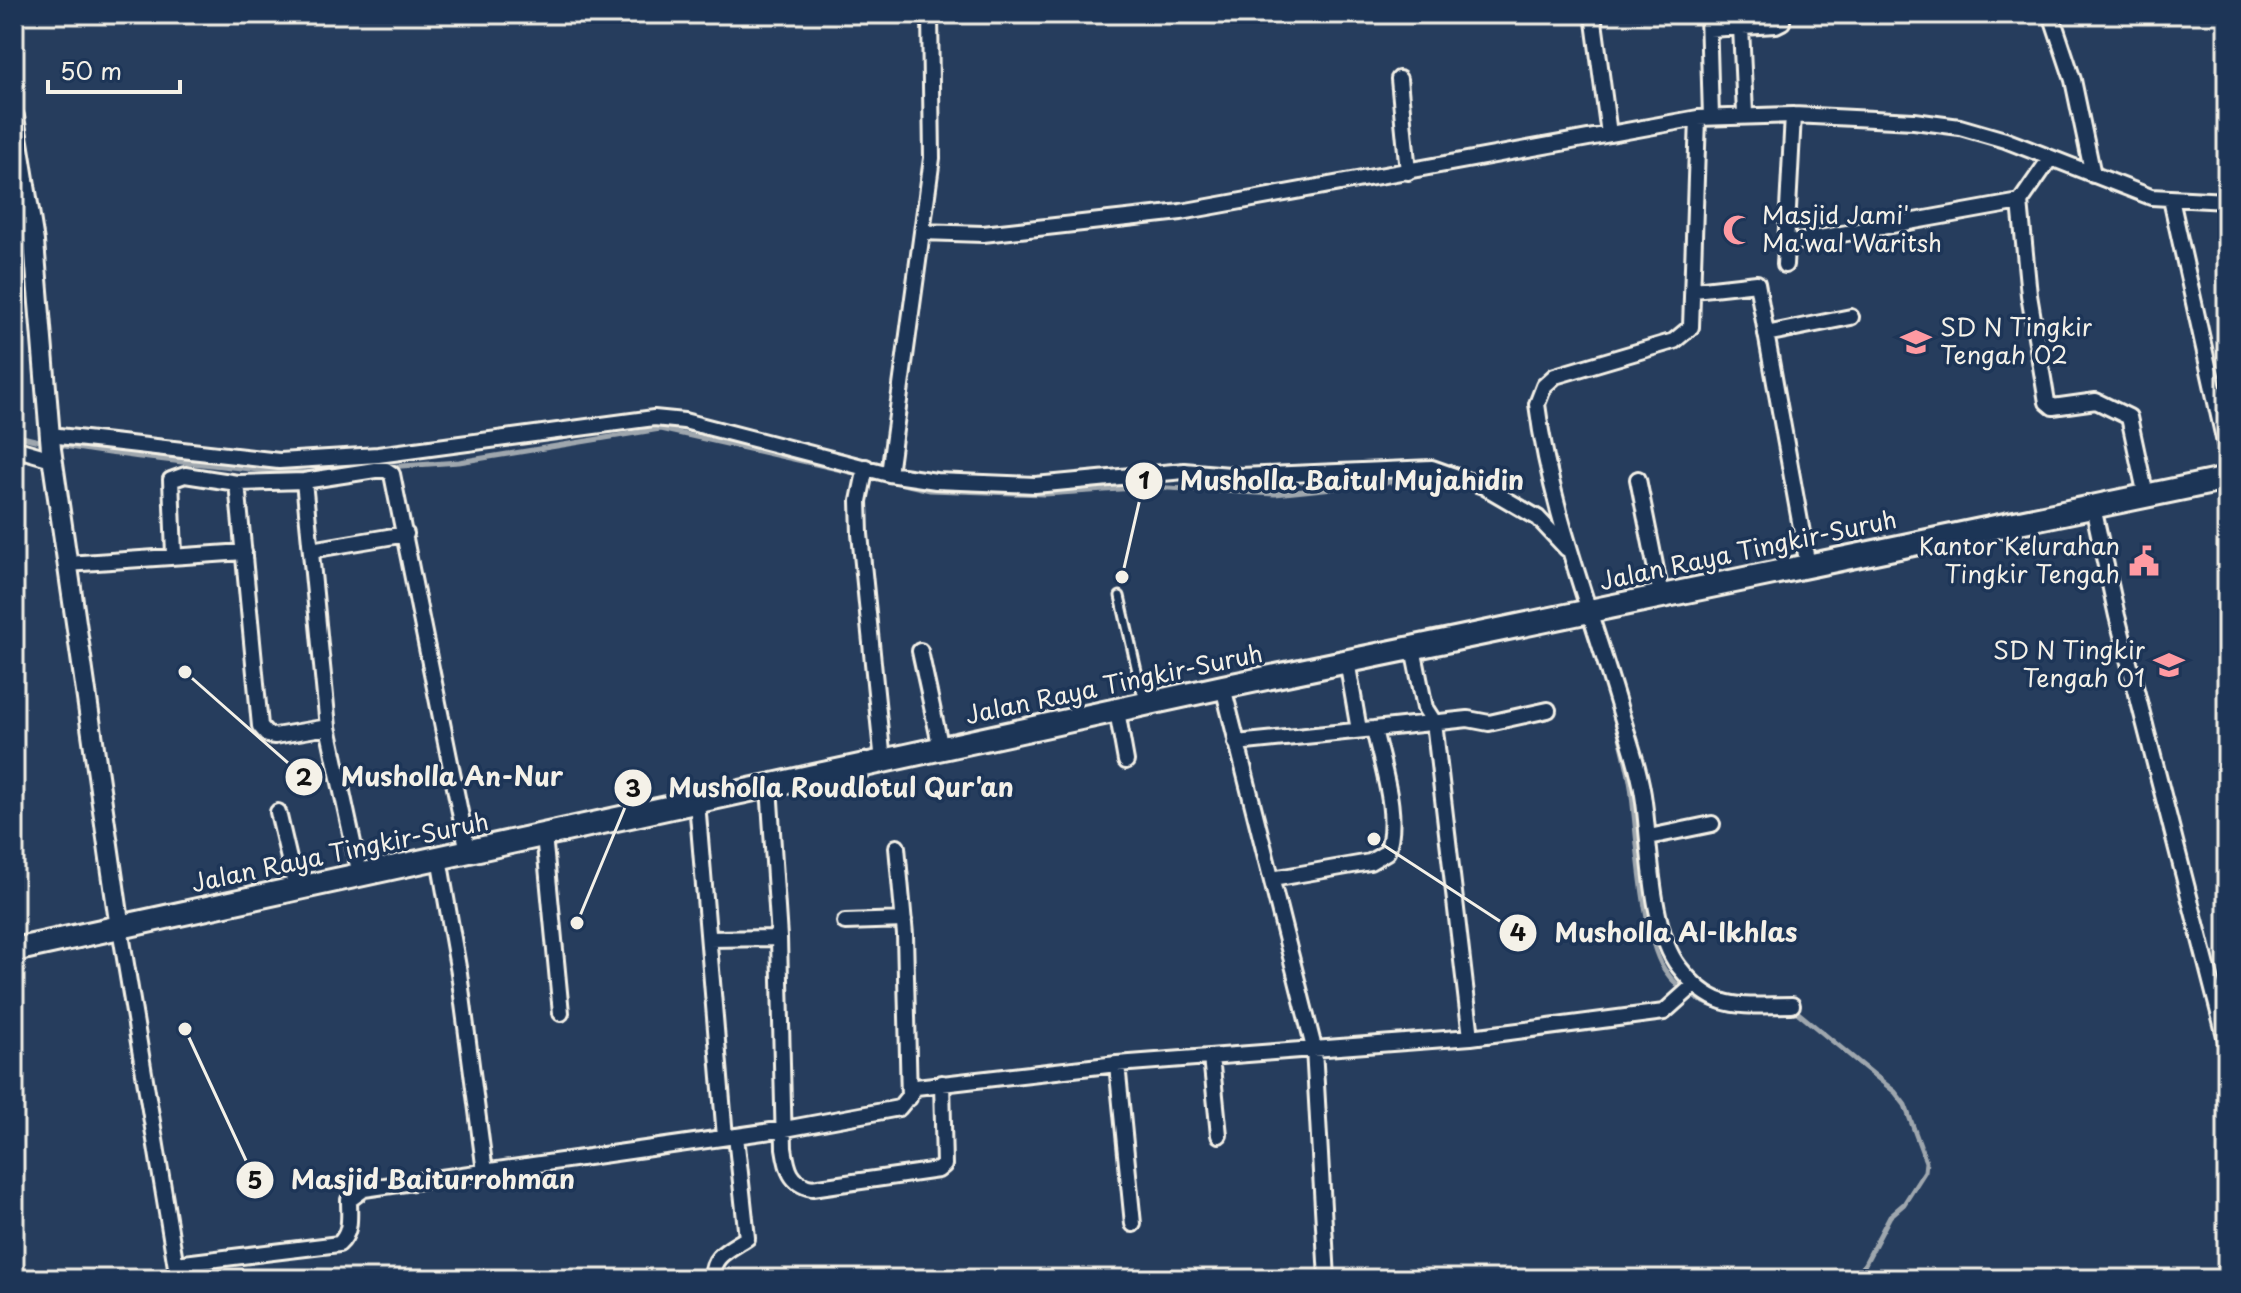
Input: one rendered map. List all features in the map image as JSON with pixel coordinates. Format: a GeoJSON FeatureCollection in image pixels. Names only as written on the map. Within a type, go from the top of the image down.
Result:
{"type":"FeatureCollection","features":[{"type":"Feature","properties":{"kind":"main road","name":"Jalan Raya Tingkir-Suruh"},"geometry":{"type":"LineString","coordinates":[[14,950],[1223,687],[2227,479]]}},
{"type":"Feature","properties":{"kind":"street"},"geometry":{"type":"LineString","coordinates":[[889,474],[932,158],[930,14]]}},
{"type":"Feature","properties":{"kind":"street"},"geometry":{"type":"LineString","coordinates":[[1593,14],[1609,134]]}},
{"type":"Feature","properties":{"kind":"street"},"geometry":{"type":"LineString","coordinates":[[1782,14],[1780,24],[1741,27],[1708,21],[1691,327],[1683,335],[1555,376],[1544,386],[1537,404],[1567,549],[1584,612],[1644,796],[1649,861],[1667,943],[1676,964],[1706,997],[1724,1004],[1792,1005]]}},
{"type":"Feature","properties":{"kind":"street"},"geometry":{"type":"LineString","coordinates":[[2051,14],[2073,80],[2093,175]]}},
{"type":"Feature","properties":{"kind":"street"},"geometry":{"type":"LineString","coordinates":[[1741,27],[1745,114]]}},
{"type":"Feature","properties":{"kind":"street"},"geometry":{"type":"LineString","coordinates":[[1399,79],[1408,172]]}},
{"type":"Feature","properties":{"kind":"street"},"geometry":{"type":"LineString","coordinates":[[922,232],[983,234],[1149,216],[1704,117],[1745,114],[1900,120],[1960,127],[2005,140],[2138,193],[2171,199],[2227,201]]}},
{"type":"Feature","properties":{"kind":"street"},"geometry":{"type":"LineString","coordinates":[[1785,265],[1793,115]]}},
{"type":"Feature","properties":{"kind":"street"},"geometry":{"type":"LineString","coordinates":[[14,117],[34,242],[51,446],[67,564],[120,928],[177,1272],[339,1244],[346,1238],[349,1200],[353,1194],[364,1189],[785,1129],[899,1108],[916,1087],[942,1083],[1117,1064],[1471,1037],[1664,1012],[1694,985]]}},
{"type":"Feature","properties":{"kind":"street"},"geometry":{"type":"LineString","coordinates":[[2049,160],[2020,202],[2027,283],[2047,402],[2053,407],[2096,401],[2128,416],[2146,496]]}},
{"type":"Feature","properties":{"kind":"street"},"geometry":{"type":"LineString","coordinates":[[2171,199],[2227,452]]}},
{"type":"Feature","properties":{"kind":"street"},"geometry":{"type":"LineString","coordinates":[[1786,244],[2020,202]]}},
{"type":"Feature","properties":{"kind":"street"},"geometry":{"type":"LineString","coordinates":[[1694,290],[1756,282],[1808,566]]}},
{"type":"Feature","properties":{"kind":"street"},"geometry":{"type":"LineString","coordinates":[[1766,334],[1851,317]]}},
{"type":"Feature","properties":{"kind":"street"},"geometry":{"type":"LineString","coordinates":[[174,554],[171,480],[185,475],[237,483],[277,471],[378,455],[654,418],[684,421],[864,475],[889,474],[936,481],[1035,485],[1184,471],[1241,476],[1432,468],[1483,486],[1538,518],[1567,549]]}},
{"type":"Feature","properties":{"kind":"street"},"geometry":{"type":"LineString","coordinates":[[14,448],[51,446],[277,471],[304,481],[386,470],[397,484],[468,852]]}},
{"type":"Feature","properties":{"kind":"street"},"geometry":{"type":"LineString","coordinates":[[864,475],[860,534],[883,762]]}},
{"type":"Feature","properties":{"kind":"street"},"geometry":{"type":"LineString","coordinates":[[1638,479],[1661,595]]}},
{"type":"Feature","properties":{"kind":"street"},"geometry":{"type":"LineString","coordinates":[[304,481],[328,727],[360,875]]}},
{"type":"Feature","properties":{"kind":"street"},"geometry":{"type":"LineString","coordinates":[[237,483],[258,717],[262,731],[275,736],[328,727]]}},
{"type":"Feature","properties":{"kind":"street"},"geometry":{"type":"LineString","coordinates":[[2093,507],[2117,616],[2227,1044]]}},
{"type":"Feature","properties":{"kind":"street"},"geometry":{"type":"LineString","coordinates":[[311,550],[406,534]]}},
{"type":"Feature","properties":{"kind":"street"},"geometry":{"type":"LineString","coordinates":[[67,564],[174,554],[244,552]]}},
{"type":"Feature","properties":{"kind":"street"},"geometry":{"type":"LineString","coordinates":[[1413,648],[1425,708],[1434,722],[1471,1037]]}},
{"type":"Feature","properties":{"kind":"street"},"geometry":{"type":"LineString","coordinates":[[920,651],[941,749]]}},
{"type":"Feature","properties":{"kind":"street"},"geometry":{"type":"LineString","coordinates":[[1272,879],[1370,862],[1387,852],[1392,839],[1391,819],[1347,661]]}},
{"type":"Feature","properties":{"kind":"street"},"geometry":{"type":"LineString","coordinates":[[1223,687],[1314,1048],[1327,1279]]}},
{"type":"Feature","properties":{"kind":"street"},"geometry":{"type":"LineString","coordinates":[[1236,743],[1468,719],[1489,723],[1548,710]]}},
{"type":"Feature","properties":{"kind":"street"},"geometry":{"type":"LineString","coordinates":[[1117,711],[1126,761]]}},
{"type":"Feature","properties":{"kind":"street"},"geometry":{"type":"LineString","coordinates":[[769,786],[779,938],[788,1170],[800,1186],[848,1185],[930,1173],[944,1165],[942,1083]]}},
{"type":"Feature","properties":{"kind":"street"},"geometry":{"type":"LineString","coordinates":[[697,802],[731,1136],[747,1238],[715,1259],[711,1265],[713,1279]]}},
{"type":"Feature","properties":{"kind":"street"},"geometry":{"type":"LineString","coordinates":[[278,812],[296,889]]}},
{"type":"Feature","properties":{"kind":"street"},"geometry":{"type":"LineString","coordinates":[[1649,837],[1712,824]]}},
{"type":"Feature","properties":{"kind":"street"},"geometry":{"type":"LineString","coordinates":[[544,835],[561,1013]]}},
{"type":"Feature","properties":{"kind":"street"},"geometry":{"type":"LineString","coordinates":[[897,847],[904,920],[909,1098]]}},
{"type":"Feature","properties":{"kind":"street"},"geometry":{"type":"LineString","coordinates":[[439,858],[459,973],[485,1172]]}},
{"type":"Feature","properties":{"kind":"street"},"geometry":{"type":"LineString","coordinates":[[845,922],[904,920]]}},
{"type":"Feature","properties":{"kind":"street"},"geometry":{"type":"LineString","coordinates":[[709,939],[779,938]]}},
{"type":"Feature","properties":{"kind":"street"},"geometry":{"type":"LineString","coordinates":[[1211,1057],[1219,1135]]}},
{"type":"Feature","properties":{"kind":"street"},"geometry":{"type":"LineString","coordinates":[[1117,1064],[1133,1224]]}},
{"type":"Feature","properties":{"kind":"lane"},"geometry":{"type":"LineString","coordinates":[[1120,596],[1145,704]]}},
{"type":"Feature","properties":{"kind":"waterway"},"geometry":{"type":"LineString","coordinates":[[387,467],[459,462],[660,429],[930,490],[1045,494],[1150,487],[1275,494],[1430,478],[1461,485]]}},
{"type":"Feature","properties":{"kind":"waterway"},"geometry":{"type":"LineString","coordinates":[[14,435],[80,449],[147,458],[273,471],[322,472]]}},
{"type":"Feature","properties":{"kind":"waterway"},"geometry":{"type":"LineString","coordinates":[[1613,709],[1629,777],[1645,907],[1656,952],[1671,978],[1688,993],[1720,1008],[1742,1011]]}},
{"type":"Feature","properties":{"kind":"waterway"},"geometry":{"type":"LineString","coordinates":[[1784,1012],[1797,1012],[1895,1092],[1905,1105],[1926,1162],[1925,1171],[1904,1204],[1890,1216],[1857,1279]]}},
{"type":"Feature","properties":{"kind":"place","name":"Masjid Jami' Ma'wal Waritsh"},"geometry":{"type":"Point","coordinates":[1738,230]}},
{"type":"Feature","properties":{"kind":"place","name":"SD N Tingkir Tengah 02"},"geometry":{"type":"Point","coordinates":[1916,342]}},
{"type":"Feature","properties":{"kind":"place","name":"Kantor Kelurahan Tingkir Tengah"},"geometry":{"type":"Point","coordinates":[2144,561]}},
{"type":"Feature","properties":{"kind":"place","name":"Musholla Baitul Mujahidin"},"geometry":{"type":"Point","coordinates":[1122,577]}},
{"type":"Feature","properties":{"kind":"place","name":"SD N Tingkir Tengah 01"},"geometry":{"type":"Point","coordinates":[2169,665]}},
{"type":"Feature","properties":{"kind":"place","name":"Musholla An-Nur"},"geometry":{"type":"Point","coordinates":[185,672]}},
{"type":"Feature","properties":{"kind":"place","name":"Musholla Al-Ikhlas"},"geometry":{"type":"Point","coordinates":[1374,839]}},
{"type":"Feature","properties":{"kind":"place","name":"Musholla Roudlotul Qur'an"},"geometry":{"type":"Point","coordinates":[577,923]}},
{"type":"Feature","properties":{"kind":"place","name":"Masjid Baiturrohman"},"geometry":{"type":"Point","coordinates":[185,1029]}}]}
